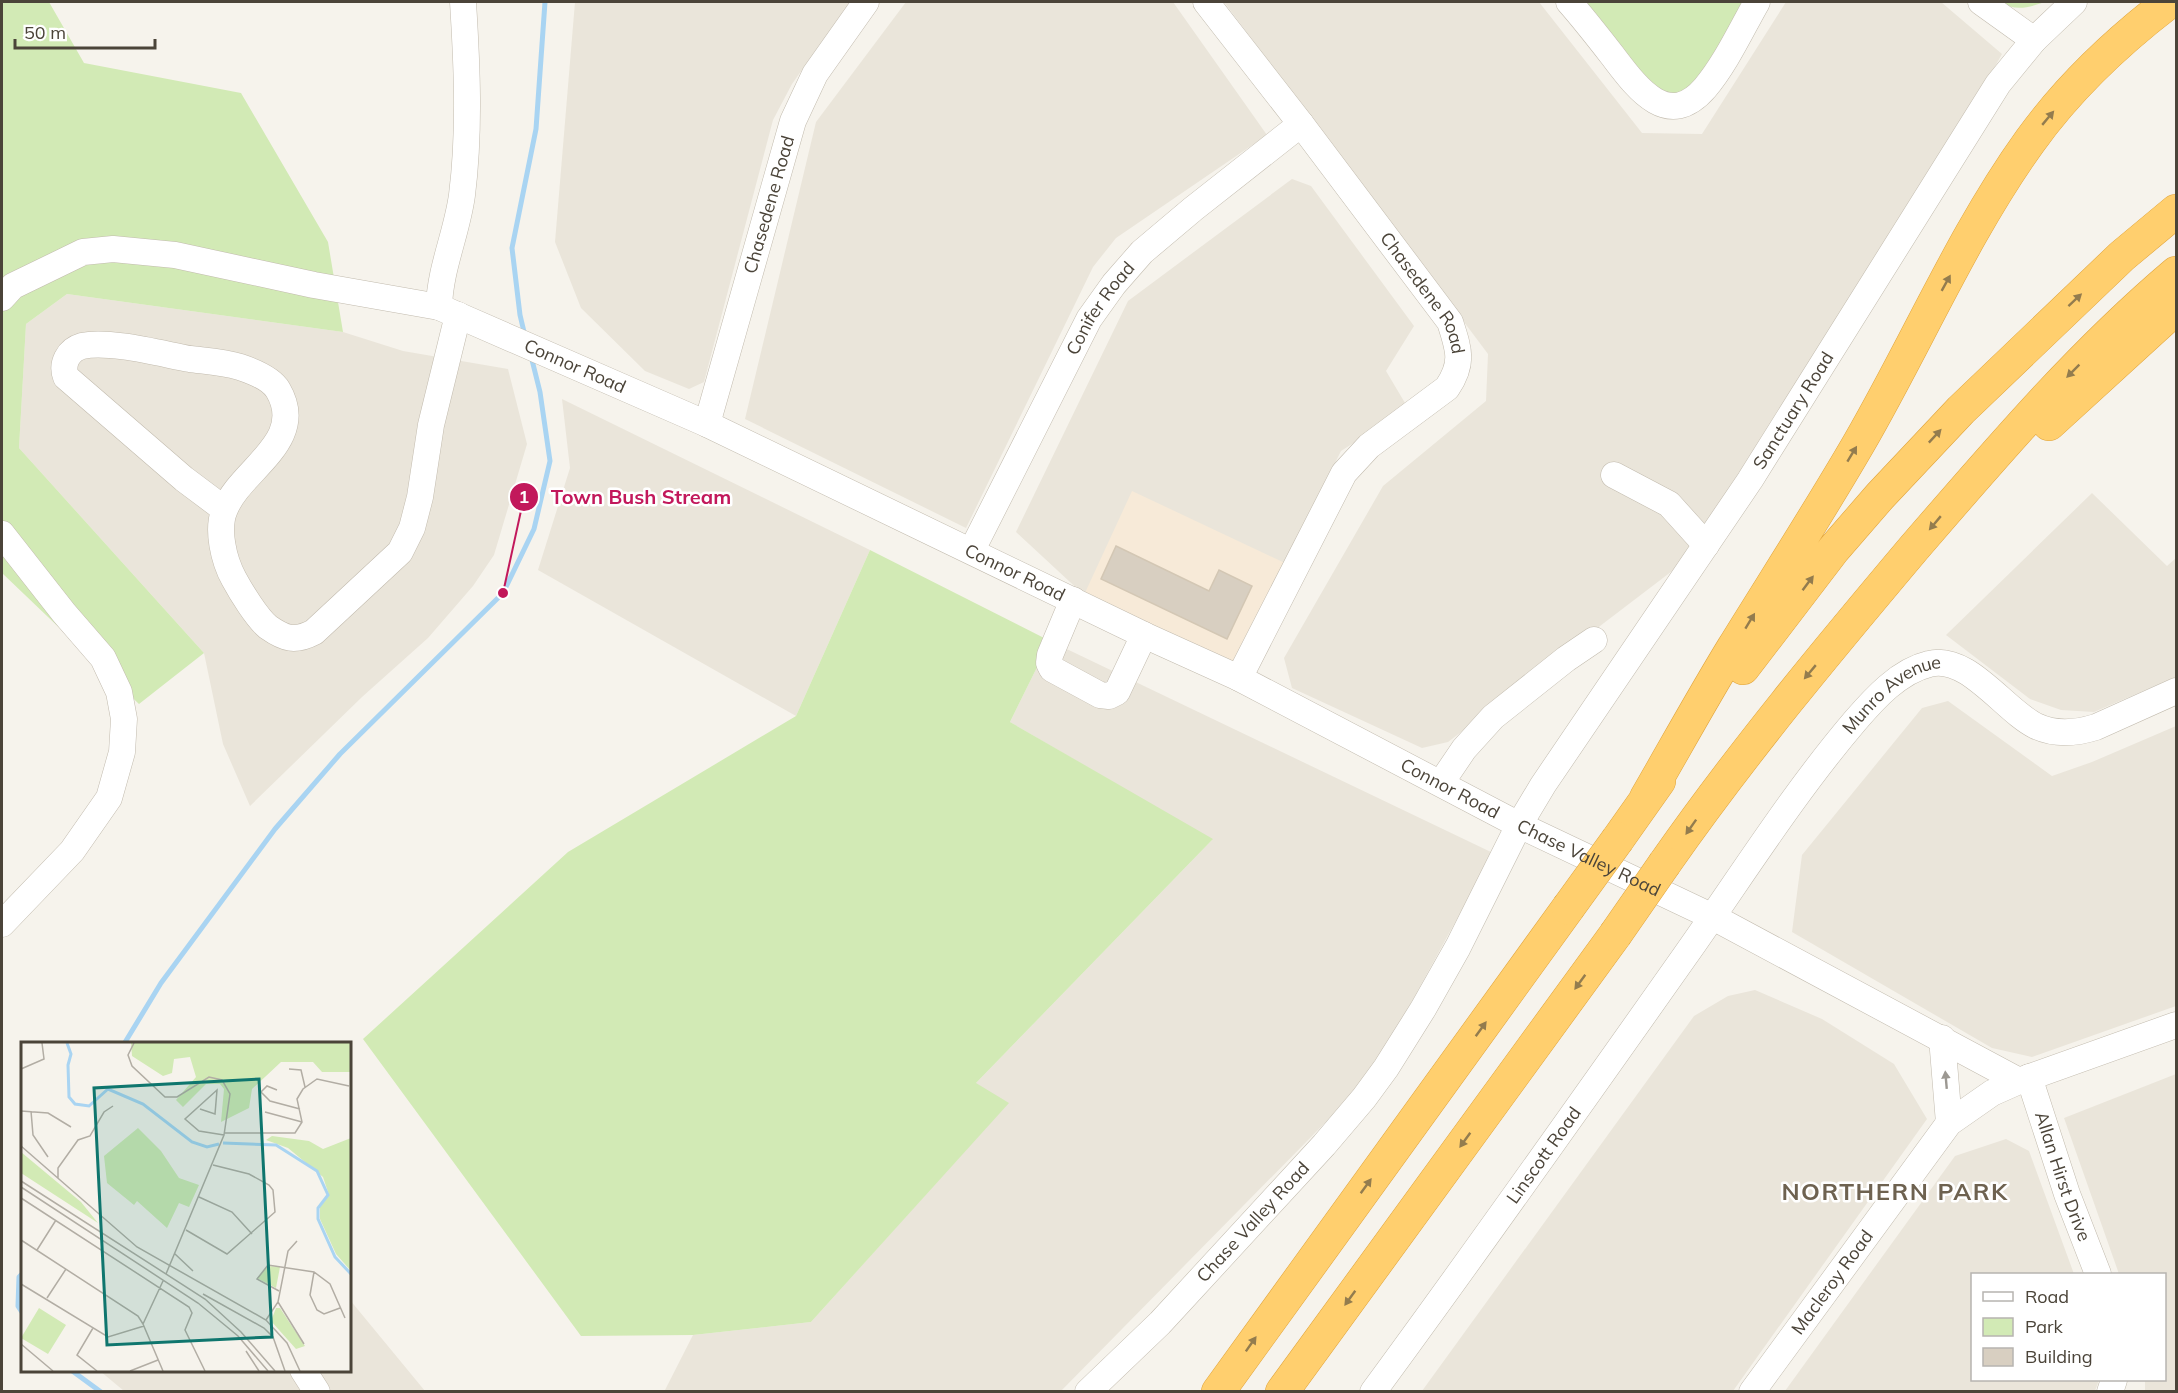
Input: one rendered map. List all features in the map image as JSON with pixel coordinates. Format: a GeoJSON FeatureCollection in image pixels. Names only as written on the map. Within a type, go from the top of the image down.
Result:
{"type":"FeatureCollection","features":[{"type":"Feature","properties":{"kind":"highway"},"geometry":{"type":"LineString","coordinates":[[1646,798],[1731,651],[1860,442],[2007,175],[2044,123],[2099,62],[2131,32],[2169,2]]}},
{"type":"Feature","properties":{"kind":"highway"},"geometry":{"type":"LineString","coordinates":[[1218,1392],[1646,798],[1834,549],[1960,410],[2122,256],[2176,211]]}},
{"type":"Feature","properties":{"kind":"highway"},"geometry":{"type":"LineString","coordinates":[[1282,1392],[1615,935],[1719,787],[1792,693],[1973,479],[2069,374],[2176,273]]}},
{"type":"Feature","properties":{"kind":"highway"},"geometry":{"type":"LineString","coordinates":[[1973,479],[1997,466],[2022,448],[2176,308]]}},
{"type":"Feature","properties":{"kind":"street"},"geometry":{"type":"LineString","coordinates":[[224,509],[184,479],[66,377],[63,369],[65,360],[72,351],[80,346],[93,345],[149,351],[239,367],[261,376],[276,386],[285,403],[285,425],[274,446],[224,509],[223,552],[228,568],[238,586],[265,625],[281,636],[302,638],[314,632],[400,552],[412,528],[420,497],[449,311],[442,276],[462,196],[466,133],[463,2]]}},
{"type":"Feature","properties":{"kind":"street","name":"Chasedene Road"},"geometry":{"type":"LineString","coordinates":[[707,424],[793,121],[815,74],[866,2]]}},
{"type":"Feature","properties":{"kind":"street","name":"Chasedene Road"},"geometry":{"type":"LineString","coordinates":[[1206,2],[1450,322],[1458,346],[1459,363],[1455,377],[1447,388],[1369,446],[1344,473],[1239,678]]}},
{"type":"Feature","properties":{"kind":"street"},"geometry":{"type":"LineString","coordinates":[[1569,2],[1644,94],[1664,105],[1678,105],[1690,101],[1704,89],[1718,70],[1757,2]]}},
{"type":"Feature","properties":{"kind":"street"},"geometry":{"type":"LineString","coordinates":[[1981,2],[2034,40]]}},
{"type":"Feature","properties":{"kind":"street","name":"Sanctuary Road"},"geometry":{"type":"LineString","coordinates":[[1519,825],[1543,785],[1750,480],[1998,84],[2034,40],[2074,2]]}},
{"type":"Feature","properties":{"kind":"street","name":"Conifer Road"},"geometry":{"type":"LineString","coordinates":[[972,550],[1089,319],[1114,284],[1142,252],[1301,124]]}},
{"type":"Feature","properties":{"kind":"street","name":"Connor Road"},"geometry":{"type":"LineString","coordinates":[[2,298],[13,286],[83,252],[113,249],[175,255],[449,311],[707,424],[1144,635],[1239,678],[1519,825]]}},
{"type":"Feature","properties":{"kind":"street"},"geometry":{"type":"LineString","coordinates":[[1614,476],[1669,504],[1706,545]]}},
{"type":"Feature","properties":{"kind":"street"},"geometry":{"type":"LineString","coordinates":[[2,534],[64,613],[103,658],[120,692],[124,720],[122,752],[109,798],[72,851],[2,924]]}},
{"type":"Feature","properties":{"kind":"street"},"geometry":{"type":"LineString","coordinates":[[1074,600],[1050,655],[1049,663],[1052,669],[1100,695],[1109,696],[1117,692],[1144,635]]}},
{"type":"Feature","properties":{"kind":"street"},"geometry":{"type":"LineString","coordinates":[[1441,783],[1464,749],[1493,717],[1566,659],[1594,640]]}},
{"type":"Feature","properties":{"kind":"street","name":"Munro Avenue"},"geometry":{"type":"LineString","coordinates":[[1713,917],[1793,801],[1856,721],[1888,686],[1916,669],[1931,663],[1947,663],[1956,666],[1975,678],[2037,727],[2067,733],[2096,727],[2176,691]]}},
{"type":"Feature","properties":{"kind":"street","name":"Chase Valley Road"},"geometry":{"type":"LineString","coordinates":[[1088,1392],[1160,1323],[1316,1154],[1364,1098],[1417,1019],[1458,947],[1519,825],[1713,917],[2024,1079]]}},
{"type":"Feature","properties":{"kind":"street","name":"Linscott Road"},"geometry":{"type":"LineString","coordinates":[[1373,1392],[1713,917]]}},
{"type":"Feature","properties":{"kind":"street"},"geometry":{"type":"LineString","coordinates":[[2024,1079],[2176,1025]]}},
{"type":"Feature","properties":{"kind":"street"},"geometry":{"type":"LineString","coordinates":[[1942,1038],[1949,1123]]}},
{"type":"Feature","properties":{"kind":"street","name":"Macleroy Road"},"geometry":{"type":"LineString","coordinates":[[1752,1392],[1949,1123],[1992,1093],[2024,1079]]}},
{"type":"Feature","properties":{"kind":"street","name":"Allan Hirst Drive"},"geometry":{"type":"LineString","coordinates":[[2024,1079],[2097,1273]]}},
{"type":"Feature","properties":{"kind":"street"},"geometry":{"type":"LineString","coordinates":[[304,1372],[317,1392]]}},
{"type":"Feature","properties":{"kind":"shaded area"},"geometry":{"type":"Polygon","coordinates":[[[575,2],[850,2],[792,84],[773,120],[704,382],[689,389],[645,371],[581,308],[555,242],[575,2]]]}},
{"type":"Feature","properties":{"kind":"shaded area"},"geometry":{"type":"Polygon","coordinates":[[[906,2],[1173,2],[1267,135],[1116,238],[1093,267],[966,528],[745,419],[816,122],[906,2]]]}},
{"type":"Feature","properties":{"kind":"shaded area"},"geometry":{"type":"Polygon","coordinates":[[[1224,2],[1539,2],[1642,133],[1702,134],[1786,2],[1941,2],[2002,54],[1974,104],[1680,565],[1448,742],[1422,748],[1292,688],[1284,658],[1383,486],[1486,401],[1488,354],[1224,2]]]}},
{"type":"Feature","properties":{"kind":"shaded area"},"geometry":{"type":"Polygon","coordinates":[[[1292,179],[1311,186],[1414,326],[1386,371],[1408,408],[1341,451],[1285,563],[1084,595],[1016,532],[1128,301],[1292,179]]]}},
{"type":"Feature","properties":{"kind":"shaded area"},"geometry":{"type":"Polygon","coordinates":[[[67,294],[343,332],[403,351],[508,369],[527,444],[494,555],[473,586],[428,638],[362,697],[250,806],[223,744],[204,653],[19,448],[26,324],[67,294]]]}},
{"type":"Feature","properties":{"kind":"shaded area"},"geometry":{"type":"Polygon","coordinates":[[[562,399],[870,550],[796,716],[538,570],[570,468],[562,399]]]}},
{"type":"Feature","properties":{"kind":"shaded area"},"geometry":{"type":"Polygon","coordinates":[[[1132,491],[1285,563],[1236,667],[1084,595],[1132,491]]]}},
{"type":"Feature","properties":{"kind":"shaded area"},"geometry":{"type":"Polygon","coordinates":[[[2092,493],[2167,566],[2176,558],[2176,677],[2094,712],[2061,710],[2030,699],[1946,635],[2092,493]]]}},
{"type":"Feature","properties":{"kind":"shaded area"},"geometry":{"type":"Polygon","coordinates":[[[1050,641],[1493,853],[1371,1076],[1061,1391],[664,1392],[693,1335],[811,1322],[1008,1103],[975,1084],[1212,840],[1010,722],[1050,641]]]}},
{"type":"Feature","properties":{"kind":"shaded area"},"geometry":{"type":"Polygon","coordinates":[[[1948,701],[2052,776],[2092,762],[2176,726],[2176,1006],[2032,1057],[1992,1048],[1792,932],[1802,855],[1922,708],[1948,701]]]}},
{"type":"Feature","properties":{"kind":"shaded area"},"geometry":{"type":"Polygon","coordinates":[[[1755,990],[1822,1019],[1894,1064],[1927,1119],[1733,1391],[1422,1391],[1694,1016],[1728,996],[1755,990]]]}},
{"type":"Feature","properties":{"kind":"shaded area"},"geometry":{"type":"Polygon","coordinates":[[[2176,1074],[2176,1391],[2145,1391],[2145,1381],[2166,1381],[2166,1273],[2119,1273],[2064,1118],[2176,1074]]]}},
{"type":"Feature","properties":{"kind":"shaded area"},"geometry":{"type":"Polygon","coordinates":[[[2006,1139],[2029,1151],[2074,1273],[1971,1273],[1971,1381],[2099,1381],[2095,1391],[1785,1391],[1955,1156],[2006,1139]]]}},
{"type":"Feature","properties":{"kind":"shaded area"},"geometry":{"type":"Polygon","coordinates":[[[351,1301],[425,1391],[124,1391],[101,1372],[351,1372],[351,1301]]]}},
{"type":"Feature","properties":{"kind":"green space"},"geometry":{"type":"Polygon","coordinates":[[[2,2],[49,2],[84,63],[241,93],[328,242],[343,332],[67,294],[26,324],[19,448],[204,653],[139,704],[2,573],[2,2]]]}},
{"type":"Feature","properties":{"kind":"green space"},"geometry":{"type":"Polygon","coordinates":[[[1578,2],[1749,2],[1690,98],[1661,101],[1578,2]]]}},
{"type":"Feature","properties":{"kind":"green space"},"geometry":{"type":"Polygon","coordinates":[[[2001,2],[2045,2],[2017,8],[2001,2]]]}},
{"type":"Feature","properties":{"kind":"green space"},"geometry":{"type":"Polygon","coordinates":[[[870,550],[1050,641],[1010,722],[1213,839],[976,1083],[1009,1103],[811,1322],[693,1335],[581,1336],[363,1039],[568,852],[796,716],[870,550]]]}},
{"type":"Feature","properties":{"kind":"building"},"geometry":{"type":"Polygon","coordinates":[[[1116,546],[1209,591],[1219,570],[1252,586],[1227,639],[1101,579],[1116,546]]]}},
{"type":"Feature","properties":{"kind":"waterway"},"geometry":{"type":"LineString","coordinates":[[525,336],[520,315],[512,248],[536,129],[545,2]]}},
{"type":"Feature","properties":{"kind":"waterway"},"geometry":{"type":"LineString","coordinates":[[125,1042],[161,983],[275,829],[340,754],[503,593],[534,529],[550,461],[540,392],[531,356]]}},
{"type":"Feature","properties":{"kind":"waterway"},"geometry":{"type":"LineString","coordinates":[[21,1275],[18,1306],[21,1310]]}},
{"type":"Feature","properties":{"kind":"waterway"},"geometry":{"type":"LineString","coordinates":[[74,1372],[101,1392]]}},
{"type":"Feature","properties":{"kind":"place","name":"Town Bush Stream"},"geometry":{"type":"Point","coordinates":[503,593]}},
{"type":"Feature","properties":{"kind":"district","name":"NORTHERN PARK"},"geometry":{"type":"Point","coordinates":[1895,1192]}}]}
